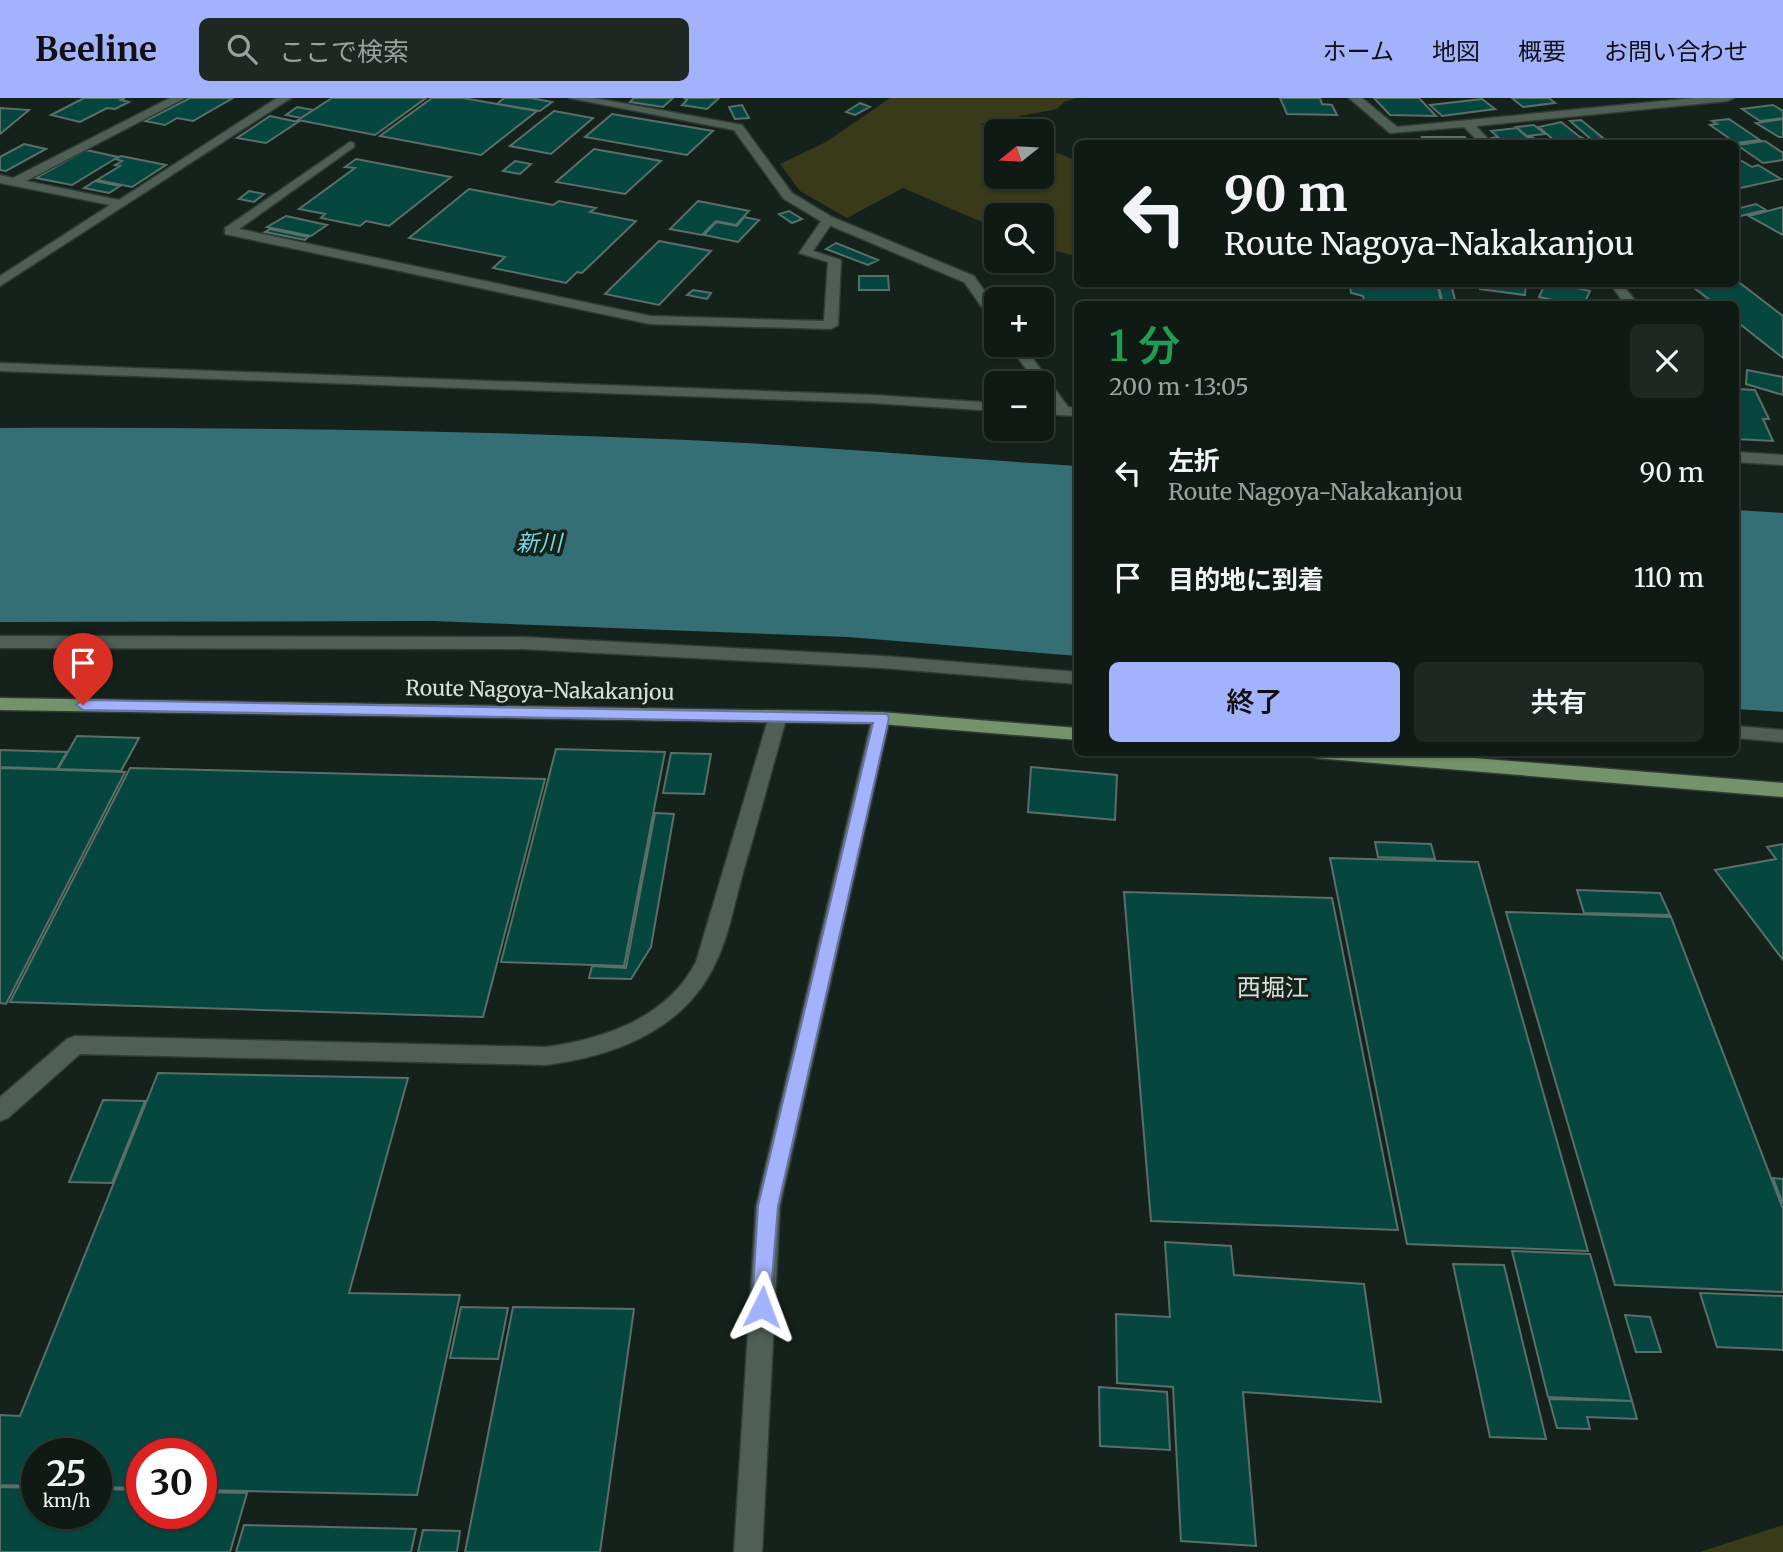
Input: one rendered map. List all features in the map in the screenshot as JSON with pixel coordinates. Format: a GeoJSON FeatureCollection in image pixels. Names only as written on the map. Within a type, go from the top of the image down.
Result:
{"type":"FeatureCollection","features":[{"type":"Feature","properties":{"kind":"main road","name":"Route Nagoya-Nakakanjou"},"geometry":{"type":"LineString","coordinates":[[0,704],[881,718],[1074,734]]}},
{"type":"Feature","properties":{"kind":"main road"},"geometry":{"type":"LineString","coordinates":[[1364,756],[1783,790]]}},
{"type":"Feature","properties":{"kind":"street"},"geometry":{"type":"LineString","coordinates":[[14,182],[178,98]]}},
{"type":"Feature","properties":{"kind":"street"},"geometry":{"type":"LineString","coordinates":[[0,282],[285,98]]}},
{"type":"Feature","properties":{"kind":"street"},"geometry":{"type":"LineString","coordinates":[[575,98],[738,127],[788,196],[828,220],[969,279],[984,300]]}},
{"type":"Feature","properties":{"kind":"street"},"geometry":{"type":"LineString","coordinates":[[1355,98],[1394,131],[1728,98]]}},
{"type":"Feature","properties":{"kind":"street"},"geometry":{"type":"LineString","coordinates":[[1466,122],[1484,140]]}},
{"type":"Feature","properties":{"kind":"street"},"geometry":{"type":"LineString","coordinates":[[351,145],[229,231],[650,320],[831,325],[835,260],[805,253],[828,220]]}},
{"type":"Feature","properties":{"kind":"street"},"geometry":{"type":"LineString","coordinates":[[0,179],[121,204]]}},
{"type":"Feature","properties":{"kind":"street"},"geometry":{"type":"LineString","coordinates":[[1618,287],[1630,301]]}},
{"type":"Feature","properties":{"kind":"street"},"geometry":{"type":"LineString","coordinates":[[1026,357],[1070,412]]}},
{"type":"Feature","properties":{"kind":"street"},"geometry":{"type":"LineString","coordinates":[[0,368],[733,394],[984,406]]}},
{"type":"Feature","properties":{"kind":"street"},"geometry":{"type":"LineString","coordinates":[[1739,457],[1783,460]]}},
{"type":"Feature","properties":{"kind":"street"},"geometry":{"type":"LineString","coordinates":[[0,642],[523,643],[883,662],[1074,678]]}},
{"type":"Feature","properties":{"kind":"street"},"geometry":{"type":"LineString","coordinates":[[0,1111],[75,1045],[546,1056],[577,1053],[630,1035],[663,1013],[692,986],[713,942],[778,716]]}},
{"type":"Feature","properties":{"kind":"street"},"geometry":{"type":"LineString","coordinates":[[748,1552],[768,1206],[881,718]]}},
{"type":"Feature","properties":{"kind":"street"},"geometry":{"type":"LineString","coordinates":[[1739,732],[1783,736]]}},
{"type":"Feature","properties":{"kind":"green space"},"geometry":{"type":"Polygon","coordinates":[[[890,98],[1076,98],[1064,102],[1057,109],[1006,119],[984,119],[984,123],[980,124],[984,126],[984,189],[1054,189],[1054,152],[1074,159],[1074,256],[1054,251],[1054,203],[984,203],[984,223],[903,188],[847,218],[800,191],[780,164],[826,142],[890,98]]]}},
{"type":"Feature","properties":{"kind":"green space"},"geometry":{"type":"Polygon","coordinates":[[[1783,1525],[1783,1552],[1700,1552],[1783,1525]]]}},
{"type":"Feature","properties":{"kind":"water","name":"新川"},"geometry":{"type":"Polygon","coordinates":[[[0,428],[344,430],[688,440],[1074,466],[1074,656],[848,637],[433,621],[0,622],[0,428]]]}},
{"type":"Feature","properties":{"kind":"water"},"geometry":{"type":"Polygon","coordinates":[[[1739,510],[1783,513],[1783,712],[1739,709],[1739,510]]]}},
{"type":"Feature","properties":{"kind":"building"},"geometry":{"type":"Polygon","coordinates":[[[84,98],[125,98],[121,100],[129,102],[115,109],[107,108],[80,122],[51,115],[84,98]]]}},
{"type":"Feature","properties":{"kind":"building"},"geometry":{"type":"Polygon","coordinates":[[[190,98],[233,98],[193,121],[177,118],[165,125],[145,121],[190,98]]]}},
{"type":"Feature","properties":{"kind":"building"},"geometry":{"type":"Polygon","coordinates":[[[332,98],[426,98],[375,135],[298,120],[332,98]]]}},
{"type":"Feature","properties":{"kind":"building"},"geometry":{"type":"Polygon","coordinates":[[[432,98],[463,98],[537,111],[481,155],[380,136],[432,98]]]}},
{"type":"Feature","properties":{"kind":"building"},"geometry":{"type":"Polygon","coordinates":[[[504,98],[531,98],[552,102],[540,111],[497,104],[504,98]]]}},
{"type":"Feature","properties":{"kind":"building"},"geometry":{"type":"Polygon","coordinates":[[[634,98],[673,98],[663,107],[630,102],[634,98]]]}},
{"type":"Feature","properties":{"kind":"building"},"geometry":{"type":"Polygon","coordinates":[[[684,98],[719,98],[707,109],[682,105],[687,100],[684,98]]]}},
{"type":"Feature","properties":{"kind":"building"},"geometry":{"type":"Polygon","coordinates":[[[1280,98],[1320,98],[1322,104],[1332,105],[1337,115],[1287,114],[1280,98]]]}},
{"type":"Feature","properties":{"kind":"building"},"geometry":{"type":"Polygon","coordinates":[[[1374,98],[1419,98],[1436,116],[1390,115],[1374,98]]]}},
{"type":"Feature","properties":{"kind":"building"},"geometry":{"type":"Polygon","coordinates":[[[1512,98],[1549,98],[1555,103],[1523,107],[1512,98]]]}},
{"type":"Feature","properties":{"kind":"building"},"geometry":{"type":"Polygon","coordinates":[[[1482,99],[1495,109],[1442,116],[1430,105],[1482,99]]]}},
{"type":"Feature","properties":{"kind":"building"},"geometry":{"type":"Polygon","coordinates":[[[860,103],[870,107],[855,115],[846,112],[860,103]]]}},
{"type":"Feature","properties":{"kind":"building"},"geometry":{"type":"Polygon","coordinates":[[[742,105],[749,118],[735,119],[729,107],[742,105]]]}},
{"type":"Feature","properties":{"kind":"building"},"geometry":{"type":"Polygon","coordinates":[[[1773,105],[1783,111],[1783,118],[1760,121],[1742,109],[1773,105]]]}},
{"type":"Feature","properties":{"kind":"building"},"geometry":{"type":"Polygon","coordinates":[[[297,107],[313,110],[301,118],[286,115],[297,107]]]}},
{"type":"Feature","properties":{"kind":"building"},"geometry":{"type":"Polygon","coordinates":[[[0,108],[29,110],[0,134],[0,108]]]}},
{"type":"Feature","properties":{"kind":"building"},"geometry":{"type":"Polygon","coordinates":[[[554,111],[593,118],[551,154],[510,146],[554,111]]]}},
{"type":"Feature","properties":{"kind":"building"},"geometry":{"type":"Polygon","coordinates":[[[612,114],[713,131],[687,155],[585,137],[612,114]]]}},
{"type":"Feature","properties":{"kind":"building"},"geometry":{"type":"Polygon","coordinates":[[[270,116],[298,122],[266,143],[237,138],[270,116]]]}},
{"type":"Feature","properties":{"kind":"building"},"geometry":{"type":"Polygon","coordinates":[[[1729,119],[1760,140],[1739,143],[1739,140],[1732,140],[1710,125],[1717,124],[1712,121],[1729,119]]]}},
{"type":"Feature","properties":{"kind":"building"},"geometry":{"type":"Polygon","coordinates":[[[1783,119],[1783,137],[1756,123],[1783,119]]]}},
{"type":"Feature","properties":{"kind":"building"},"geometry":{"type":"Polygon","coordinates":[[[1581,120],[1603,138],[1592,140],[1570,121],[1581,120]]]}},
{"type":"Feature","properties":{"kind":"building"},"geometry":{"type":"Polygon","coordinates":[[[1561,122],[1587,140],[1554,140],[1539,127],[1561,122]]]}},
{"type":"Feature","properties":{"kind":"building"},"geometry":{"type":"Polygon","coordinates":[[[1534,125],[1545,134],[1527,136],[1516,127],[1534,125]]]}},
{"type":"Feature","properties":{"kind":"building"},"geometry":{"type":"Polygon","coordinates":[[[1517,128],[1535,140],[1494,140],[1492,138],[1498,137],[1491,131],[1517,128]]]}},
{"type":"Feature","properties":{"kind":"building"},"geometry":{"type":"Polygon","coordinates":[[[1422,137],[1465,137],[1467,140],[1423,140],[1422,137]]]}},
{"type":"Feature","properties":{"kind":"building"},"geometry":{"type":"Polygon","coordinates":[[[1765,141],[1783,153],[1783,160],[1763,163],[1739,145],[1765,141]]]}},
{"type":"Feature","properties":{"kind":"building"},"geometry":{"type":"Polygon","coordinates":[[[24,144],[46,149],[6,171],[0,170],[0,157],[24,144]]]}},
{"type":"Feature","properties":{"kind":"building"},"geometry":{"type":"Polygon","coordinates":[[[594,149],[661,161],[625,194],[556,182],[594,149]]]}},
{"type":"Feature","properties":{"kind":"building"},"geometry":{"type":"Polygon","coordinates":[[[86,150],[118,157],[72,185],[36,178],[86,150]]]}},
{"type":"Feature","properties":{"kind":"building"},"geometry":{"type":"Polygon","coordinates":[[[121,156],[166,165],[132,187],[97,180],[120,166],[115,165],[122,161],[115,159],[121,156]]]}},
{"type":"Feature","properties":{"kind":"building"},"geometry":{"type":"Polygon","coordinates":[[[356,159],[451,177],[389,226],[366,221],[360,226],[321,218],[325,214],[299,209],[355,168],[345,167],[356,159]]]}},
{"type":"Feature","properties":{"kind":"building"},"geometry":{"type":"Polygon","coordinates":[[[515,161],[531,164],[520,174],[503,171],[515,161]]]}},
{"type":"Feature","properties":{"kind":"building"},"geometry":{"type":"Polygon","coordinates":[[[1739,162],[1752,167],[1758,165],[1781,179],[1739,188],[1739,162]]]}},
{"type":"Feature","properties":{"kind":"building"},"geometry":{"type":"Polygon","coordinates":[[[95,181],[120,186],[109,193],[84,188],[95,181]]]}},
{"type":"Feature","properties":{"kind":"building"},"geometry":{"type":"Polygon","coordinates":[[[469,189],[553,205],[559,201],[596,208],[590,212],[636,221],[582,273],[577,272],[566,283],[493,268],[505,257],[409,238],[469,189]]]}},
{"type":"Feature","properties":{"kind":"building"},"geometry":{"type":"Polygon","coordinates":[[[249,191],[264,194],[254,202],[239,199],[249,191]]]}},
{"type":"Feature","properties":{"kind":"building"},"geometry":{"type":"Polygon","coordinates":[[[698,201],[749,211],[736,225],[716,221],[702,235],[670,229],[698,201]]]}},
{"type":"Feature","properties":{"kind":"building"},"geometry":{"type":"Polygon","coordinates":[[[1756,204],[1766,210],[1739,216],[1739,208],[1756,204]]]}},
{"type":"Feature","properties":{"kind":"building"},"geometry":{"type":"Polygon","coordinates":[[[1783,207],[1783,235],[1749,216],[1783,207]]]}},
{"type":"Feature","properties":{"kind":"building"},"geometry":{"type":"Polygon","coordinates":[[[789,211],[802,219],[792,223],[779,214],[789,211]]]}},
{"type":"Feature","properties":{"kind":"building"},"geometry":{"type":"Polygon","coordinates":[[[286,216],[327,225],[311,236],[267,227],[286,216]]]}},
{"type":"Feature","properties":{"kind":"building"},"geometry":{"type":"Polygon","coordinates":[[[744,217],[759,220],[738,242],[704,235],[716,222],[737,226],[744,217]]]}},
{"type":"Feature","properties":{"kind":"building"},"geometry":{"type":"Polygon","coordinates":[[[270,229],[308,237],[305,240],[265,232],[270,229]]]}},
{"type":"Feature","properties":{"kind":"building"},"geometry":{"type":"Polygon","coordinates":[[[659,241],[711,251],[659,305],[605,294],[659,241]]]}},
{"type":"Feature","properties":{"kind":"building"},"geometry":{"type":"Polygon","coordinates":[[[836,243],[878,260],[868,265],[826,249],[836,243]]]}},
{"type":"Feature","properties":{"kind":"building"},"geometry":{"type":"Polygon","coordinates":[[[859,276],[888,276],[889,290],[859,290],[859,276]]]}},
{"type":"Feature","properties":{"kind":"building"},"geometry":{"type":"Polygon","coordinates":[[[1739,282],[1783,316],[1783,358],[1739,323],[1739,301],[1711,301],[1693,287],[1739,287],[1739,282]]]}},
{"type":"Feature","properties":{"kind":"building"},"geometry":{"type":"Polygon","coordinates":[[[1350,287],[1438,287],[1441,301],[1364,301],[1363,296],[1351,293],[1350,287]]]}},
{"type":"Feature","properties":{"kind":"building"},"geometry":{"type":"Polygon","coordinates":[[[1439,287],[1452,287],[1455,301],[1442,301],[1439,287]]]}},
{"type":"Feature","properties":{"kind":"building"},"geometry":{"type":"Polygon","coordinates":[[[1480,287],[1526,287],[1525,295],[1480,287]]]}},
{"type":"Feature","properties":{"kind":"building"},"geometry":{"type":"Polygon","coordinates":[[[1544,287],[1572,287],[1590,291],[1585,301],[1557,301],[1539,297],[1544,287]]]}},
{"type":"Feature","properties":{"kind":"building"},"geometry":{"type":"Polygon","coordinates":[[[693,290],[711,293],[707,299],[687,295],[693,290]]]}},
{"type":"Feature","properties":{"kind":"building"},"geometry":{"type":"Polygon","coordinates":[[[1747,370],[1783,377],[1783,395],[1746,384],[1747,370]]]}},
{"type":"Feature","properties":{"kind":"building"},"geometry":{"type":"Polygon","coordinates":[[[1739,389],[1755,390],[1769,419],[1763,419],[1773,441],[1739,439],[1739,389]]]}},
{"type":"Feature","properties":{"kind":"building"},"geometry":{"type":"Polygon","coordinates":[[[77,736],[139,738],[121,771],[58,769],[77,736]]]}},
{"type":"Feature","properties":{"kind":"building"},"geometry":{"type":"Polygon","coordinates":[[[556,749],[665,752],[624,966],[501,962],[556,749]]]}},
{"type":"Feature","properties":{"kind":"building"},"geometry":{"type":"Polygon","coordinates":[[[0,750],[67,752],[57,769],[0,767],[0,750]]]}},
{"type":"Feature","properties":{"kind":"building"},"geometry":{"type":"Polygon","coordinates":[[[671,753],[711,754],[704,794],[663,793],[671,753]]]}},
{"type":"Feature","properties":{"kind":"building"},"geometry":{"type":"Polygon","coordinates":[[[1031,767],[1117,775],[1115,820],[1028,812],[1031,767]]]}},
{"type":"Feature","properties":{"kind":"building"},"geometry":{"type":"Polygon","coordinates":[[[0,768],[125,772],[6,1004],[0,1003],[0,768]]]}},
{"type":"Feature","properties":{"kind":"building"},"geometry":{"type":"Polygon","coordinates":[[[130,768],[545,779],[483,1017],[10,1002],[130,768]]]}},
{"type":"Feature","properties":{"kind":"building"},"geometry":{"type":"Polygon","coordinates":[[[655,813],[674,814],[651,947],[631,979],[589,978],[592,966],[626,968],[655,813]]]}},
{"type":"Feature","properties":{"kind":"building"},"geometry":{"type":"Polygon","coordinates":[[[1375,842],[1431,844],[1435,859],[1378,857],[1375,842]]]}},
{"type":"Feature","properties":{"kind":"building"},"geometry":{"type":"Polygon","coordinates":[[[1783,844],[1783,960],[1715,870],[1776,859],[1767,847],[1783,844]]]}},
{"type":"Feature","properties":{"kind":"building"},"geometry":{"type":"Polygon","coordinates":[[[1330,858],[1478,862],[1588,1251],[1407,1244],[1330,858]]]}},
{"type":"Feature","properties":{"kind":"building"},"geometry":{"type":"Polygon","coordinates":[[[1577,890],[1660,893],[1670,915],[1584,913],[1577,890]]]}},
{"type":"Feature","properties":{"kind":"building"},"geometry":{"type":"Polygon","coordinates":[[[1124,892],[1332,898],[1398,1230],[1151,1221],[1124,892]]]}},
{"type":"Feature","properties":{"kind":"building"},"geometry":{"type":"Polygon","coordinates":[[[1506,912],[1671,917],[1783,1209],[1783,1292],[1615,1285],[1506,912]]]}},
{"type":"Feature","properties":{"kind":"building"},"geometry":{"type":"Polygon","coordinates":[[[158,1073],[408,1078],[349,1293],[460,1295],[417,1495],[217,1490],[217,1438],[126,1438],[126,1488],[112,1487],[112,1438],[21,1438],[21,1486],[0,1485],[0,1415],[20,1416],[158,1073]]]}},
{"type":"Feature","properties":{"kind":"building"},"geometry":{"type":"Polygon","coordinates":[[[103,1100],[145,1101],[112,1183],[69,1182],[103,1100]]]}},
{"type":"Feature","properties":{"kind":"building"},"geometry":{"type":"Polygon","coordinates":[[[1773,1178],[1783,1179],[1783,1204],[1773,1178]]]}},
{"type":"Feature","properties":{"kind":"building"},"geometry":{"type":"Polygon","coordinates":[[[1165,1242],[1231,1246],[1234,1275],[1364,1284],[1381,1402],[1243,1392],[1256,1546],[1181,1541],[1173,1387],[1117,1383],[1116,1314],[1170,1317],[1165,1242]]]}},
{"type":"Feature","properties":{"kind":"building"},"geometry":{"type":"Polygon","coordinates":[[[1512,1251],[1590,1254],[1632,1401],[1548,1397],[1512,1251]]]}},
{"type":"Feature","properties":{"kind":"building"},"geometry":{"type":"Polygon","coordinates":[[[1453,1264],[1504,1265],[1546,1439],[1490,1437],[1453,1264]]]}},
{"type":"Feature","properties":{"kind":"building"},"geometry":{"type":"Polygon","coordinates":[[[1700,1293],[1783,1296],[1783,1350],[1717,1347],[1700,1293]]]}},
{"type":"Feature","properties":{"kind":"building"},"geometry":{"type":"Polygon","coordinates":[[[461,1307],[508,1308],[498,1359],[450,1358],[461,1307]]]}},
{"type":"Feature","properties":{"kind":"building"},"geometry":{"type":"Polygon","coordinates":[[[513,1307],[634,1309],[600,1552],[465,1552],[513,1307]]]}},
{"type":"Feature","properties":{"kind":"building"},"geometry":{"type":"Polygon","coordinates":[[[1625,1315],[1650,1317],[1661,1352],[1636,1352],[1625,1315]]]}},
{"type":"Feature","properties":{"kind":"building"},"geometry":{"type":"Polygon","coordinates":[[[1099,1387],[1167,1392],[1170,1450],[1100,1446],[1099,1387]]]}},
{"type":"Feature","properties":{"kind":"building"},"geometry":{"type":"Polygon","coordinates":[[[1549,1399],[1632,1401],[1637,1419],[1587,1417],[1590,1429],[1557,1428],[1549,1399]]]}},
{"type":"Feature","properties":{"kind":"building"},"geometry":{"type":"Polygon","coordinates":[[[0,1487],[21,1488],[21,1529],[112,1529],[112,1489],[126,1490],[126,1529],[217,1529],[217,1492],[247,1493],[230,1552],[0,1552],[0,1487]]]}},
{"type":"Feature","properties":{"kind":"building"},"geometry":{"type":"Polygon","coordinates":[[[244,1525],[416,1529],[411,1552],[236,1552],[244,1525]]]}},
{"type":"Feature","properties":{"kind":"building"},"geometry":{"type":"Polygon","coordinates":[[[423,1530],[460,1531],[457,1552],[418,1552],[423,1530]]]}},
{"type":"Feature","properties":{"kind":"district","name":"西堀江"},"geometry":{"type":"Point","coordinates":[1273,987]}},
{"type":"Feature","properties":{"kind":"route"},"geometry":{"type":"LineString","coordinates":[[83,705],[881,718],[768,1206],[762,1307]]}}]}
